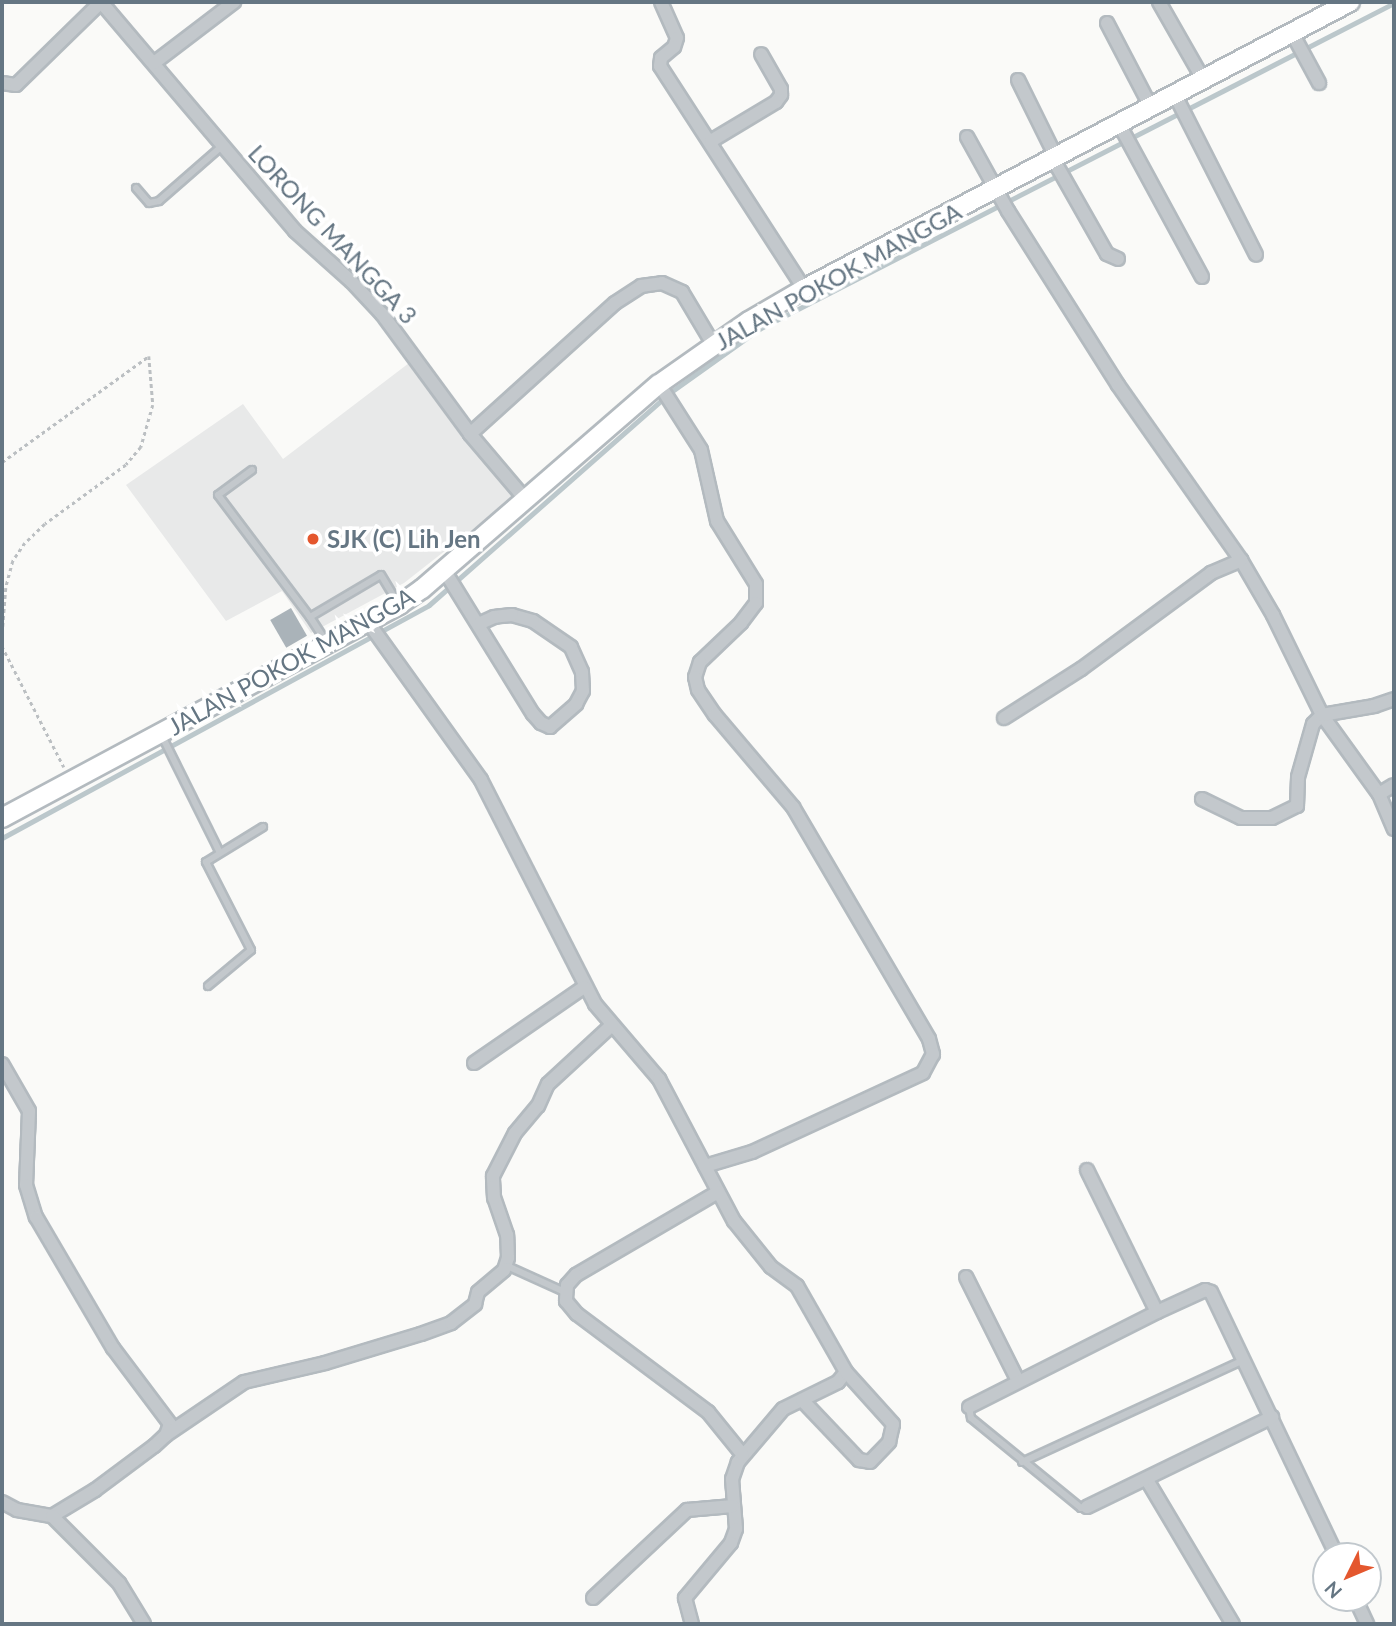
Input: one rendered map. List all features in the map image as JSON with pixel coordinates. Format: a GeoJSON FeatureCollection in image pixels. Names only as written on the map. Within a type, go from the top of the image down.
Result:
{"type":"FeatureCollection","features":[{"type":"Feature","properties":{"kind":"main road","name":"JALAN POKOK MANGGA"},"geometry":{"type":"LineString","coordinates":[[2,818],[327,644],[370,625],[447,574],[526,500],[713,344],[804,289],[998,193],[1058,167],[1152,107],[1177,100],[1203,79],[1350,2]]}},
{"type":"Feature","properties":{"kind":"street"},"geometry":{"type":"LineString","coordinates":[[2,83],[16,85],[101,2]]}},
{"type":"Feature","properties":{"kind":"street","name":"LORONG MANGGA 3"},"geometry":{"type":"LineString","coordinates":[[101,2],[295,231],[351,281],[382,314],[470,434],[526,500]]}},
{"type":"Feature","properties":{"kind":"street"},"geometry":{"type":"LineString","coordinates":[[154,63],[234,2]]}},
{"type":"Feature","properties":{"kind":"street"},"geometry":{"type":"LineString","coordinates":[[661,2],[677,38],[674,47],[661,58],[660,66],[804,289]]}},
{"type":"Feature","properties":{"kind":"street"},"geometry":{"type":"LineString","coordinates":[[1158,2],[1203,79]]}},
{"type":"Feature","properties":{"kind":"street"},"geometry":{"type":"LineString","coordinates":[[1107,23],[1152,107]]}},
{"type":"Feature","properties":{"kind":"street"},"geometry":{"type":"LineString","coordinates":[[1292,33],[1319,83]]}},
{"type":"Feature","properties":{"kind":"street"},"geometry":{"type":"LineString","coordinates":[[710,141],[776,102],[781,94],[781,89],[761,54]]}},
{"type":"Feature","properties":{"kind":"street"},"geometry":{"type":"LineString","coordinates":[[1018,80],[1058,167],[1107,254],[1118,259]]}},
{"type":"Feature","properties":{"kind":"street"},"geometry":{"type":"LineString","coordinates":[[1177,100],[1255,255]]}},
{"type":"Feature","properties":{"kind":"street"},"geometry":{"type":"LineString","coordinates":[[1121,129],[1202,277]]}},
{"type":"Feature","properties":{"kind":"street"},"geometry":{"type":"LineString","coordinates":[[967,137],[1008,211],[1118,385],[1241,560],[1273,615],[1322,715],[1379,794],[1394,829]]}},
{"type":"Feature","properties":{"kind":"street"},"geometry":{"type":"LineString","coordinates":[[470,434],[615,303],[641,286],[662,283],[682,292],[713,344]]}},
{"type":"Feature","properties":{"kind":"street"},"geometry":{"type":"LineString","coordinates":[[662,387],[701,450],[717,521],[755,584],[756,603],[741,623],[700,662],[695,677],[698,690],[715,715],[793,807],[929,1039],[933,1054],[923,1073],[752,1152],[705,1166]]}},
{"type":"Feature","properties":{"kind":"street"},"geometry":{"type":"LineString","coordinates":[[1004,718],[1081,669],[1211,573],[1241,560]]}},
{"type":"Feature","properties":{"kind":"street"},"geometry":{"type":"LineString","coordinates":[[447,574],[457,591],[478,624],[541,723],[550,727],[576,704],[583,691],[582,672],[571,647],[533,621],[512,615],[494,617],[478,624]]}},
{"type":"Feature","properties":{"kind":"street"},"geometry":{"type":"LineString","coordinates":[[370,625],[481,780],[584,987],[612,1025],[659,1079],[734,1221],[771,1267],[797,1286],[846,1372],[893,1424],[889,1443],[870,1462],[859,1460],[802,1400]]}},
{"type":"Feature","properties":{"kind":"street"},"geometry":{"type":"LineString","coordinates":[[1202,799],[1241,818],[1272,818],[1297,806],[1298,777],[1313,724],[1322,715],[1374,706],[1394,699]]}},
{"type":"Feature","properties":{"kind":"street"},"geometry":{"type":"LineString","coordinates":[[1379,794],[1394,785]]}},
{"type":"Feature","properties":{"kind":"street"},"geometry":{"type":"LineString","coordinates":[[474,1063],[584,987]]}},
{"type":"Feature","properties":{"kind":"street"},"geometry":{"type":"LineString","coordinates":[[51,1516],[95,1490],[166,1435],[244,1382],[325,1363],[451,1323],[475,1304],[478,1292],[491,1282],[505,1265],[507,1235],[495,1198],[493,1176],[515,1133],[538,1106],[548,1084],[612,1025]]}},
{"type":"Feature","properties":{"kind":"street"},"geometry":{"type":"LineString","coordinates":[[2,1064],[29,1111],[26,1185],[29,1203],[113,1348],[170,1424],[166,1435]]}},
{"type":"Feature","properties":{"kind":"street"},"geometry":{"type":"LineString","coordinates":[[1087,1170],[1157,1312]]}},
{"type":"Feature","properties":{"kind":"street"},"geometry":{"type":"LineString","coordinates":[[719,1192],[576,1275],[568,1286],[566,1301],[577,1314],[708,1412],[743,1455]]}},
{"type":"Feature","properties":{"kind":"street"},"geometry":{"type":"LineString","coordinates":[[966,1277],[1018,1381]]}},
{"type":"Feature","properties":{"kind":"street"},"geometry":{"type":"LineString","coordinates":[[969,1407],[1205,1290],[1214,1297],[1245,1359],[1330,1542]]}},
{"type":"Feature","properties":{"kind":"street"},"geometry":{"type":"LineString","coordinates":[[692,1624],[685,1598],[731,1543],[736,1529],[732,1479],[743,1455],[783,1409],[838,1382],[846,1372]]}},
{"type":"Feature","properties":{"kind":"street"},"geometry":{"type":"LineString","coordinates":[[1087,1507],[1272,1417]]}},
{"type":"Feature","properties":{"kind":"street"},"geometry":{"type":"LineString","coordinates":[[1147,1480],[1233,1624]]}},
{"type":"Feature","properties":{"kind":"street"},"geometry":{"type":"LineString","coordinates":[[2,1502],[17,1510],[51,1516],[118,1583],[144,1624]]}},
{"type":"Feature","properties":{"kind":"street"},"geometry":{"type":"LineString","coordinates":[[593,1598],[688,1510],[733,1506]]}},
{"type":"Feature","properties":{"kind":"lane"},"geometry":{"type":"LineString","coordinates":[[136,188],[149,203],[159,201],[223,145]]}},
{"type":"Feature","properties":{"kind":"lane"},"geometry":{"type":"LineString","coordinates":[[252,470],[218,495],[310,617],[327,644]]}},
{"type":"Feature","properties":{"kind":"lane"},"geometry":{"type":"LineString","coordinates":[[310,617],[381,575],[399,604]]}},
{"type":"Feature","properties":{"kind":"lane"},"geometry":{"type":"LineString","coordinates":[[161,734],[219,852]]}},
{"type":"Feature","properties":{"kind":"lane"},"geometry":{"type":"LineString","coordinates":[[208,986],[251,950],[206,862],[263,827]]}},
{"type":"Feature","properties":{"kind":"lane"},"geometry":{"type":"LineString","coordinates":[[505,1265],[567,1293]]}},
{"type":"Feature","properties":{"kind":"lane"},"geometry":{"type":"LineString","coordinates":[[1022,1462],[1245,1359]]}},
{"type":"Feature","properties":{"kind":"lane"},"geometry":{"type":"LineString","coordinates":[[969,1407],[971,1418],[1022,1462],[1081,1508],[1087,1507]]}},
{"type":"Feature","properties":{"kind":"path"},"geometry":{"type":"LineString","coordinates":[[2,462],[149,356],[153,405],[141,447],[126,465],[45,524],[25,543],[13,561],[6,588],[2,639]]}},
{"type":"Feature","properties":{"kind":"path"},"geometry":{"type":"LineString","coordinates":[[2,646],[72,782]]}},
{"type":"Feature","properties":{"kind":"shaded area","name":"SJK (C) Lih Jen"},"geometry":{"type":"Polygon","coordinates":[[[413,360],[515,496],[404,583],[311,633],[282,591],[226,621],[126,485],[243,404],[283,459],[413,360]]]}},
{"type":"Feature","properties":{"kind":"building"},"geometry":{"type":"Polygon","coordinates":[[[291,608],[307,636],[286,648],[270,620],[291,608]]]}},
{"type":"Feature","properties":{"kind":"waterway"},"geometry":{"type":"LineString","coordinates":[[2,838],[429,605],[668,394],[759,329],[1394,3]]}},
{"type":"Feature","properties":{"kind":"place","name":"SJK (C) Lih Jen"},"geometry":{"type":"Point","coordinates":[313,539]}}]}
